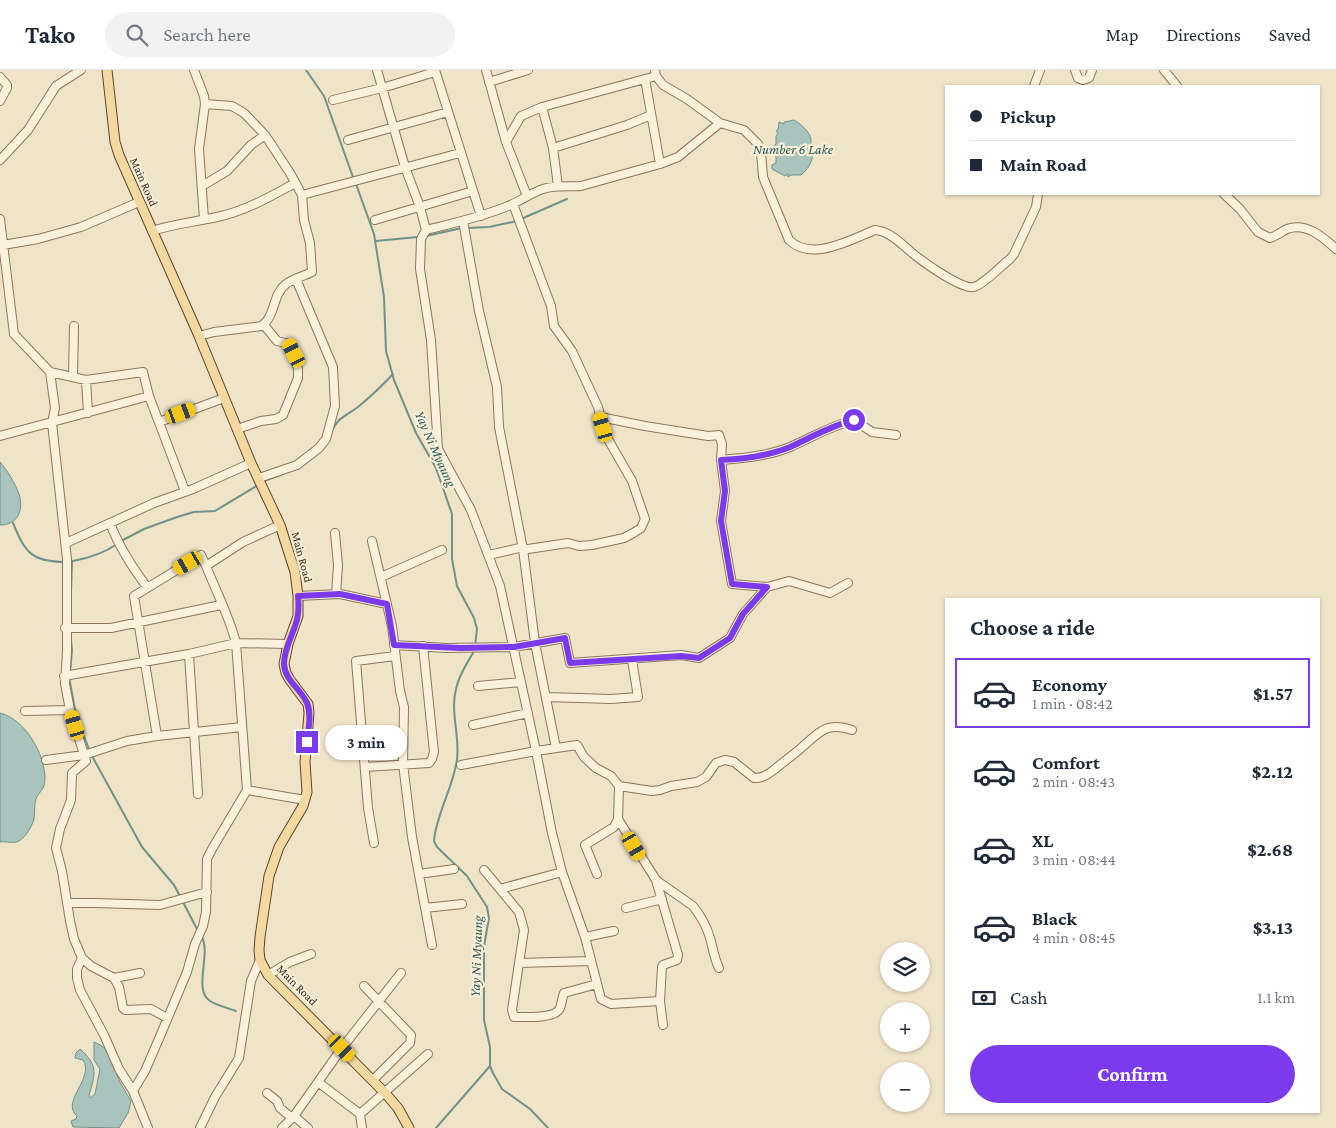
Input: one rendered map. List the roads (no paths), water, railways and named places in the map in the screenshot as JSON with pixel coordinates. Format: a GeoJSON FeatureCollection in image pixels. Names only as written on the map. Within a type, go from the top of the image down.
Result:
{"type":"FeatureCollection","features":[{"type":"Feature","properties":{"kind":"main road","name":"Main Road"},"geometry":{"type":"LineString","coordinates":[[107,70],[115,142],[124,168],[199,336],[251,463],[280,525],[295,572],[298,616],[288,644],[284,664],[286,673],[308,704],[305,762],[307,783],[305,800],[273,861],[269,876],[260,937],[260,960],[268,975],[385,1093],[398,1108],[409,1128]]}},
{"type":"Feature","properties":{"kind":"street"},"geometry":{"type":"LineString","coordinates":[[0,148],[3,157],[28,130],[56,86],[80,70]]}},
{"type":"Feature","properties":{"kind":"street"},"geometry":{"type":"LineString","coordinates":[[194,70],[204,96],[205,104],[199,149],[204,219]]}},
{"type":"Feature","properties":{"kind":"street"},"geometry":{"type":"LineString","coordinates":[[377,70],[405,167],[420,207],[426,230],[421,239],[420,269],[431,340],[438,449],[471,510],[500,586],[522,682],[552,834],[562,872],[585,937],[601,998],[611,1004],[660,1001]]}},
{"type":"Feature","properties":{"kind":"street"},"geometry":{"type":"LineString","coordinates":[[486,70],[506,142],[527,196]]}},
{"type":"Feature","properties":{"kind":"street"},"geometry":{"type":"LineString","coordinates":[[489,82],[528,70]]}},
{"type":"Feature","properties":{"kind":"street"},"geometry":{"type":"LineString","coordinates":[[1034,85],[1040,70]]}},
{"type":"Feature","properties":{"kind":"street"},"geometry":{"type":"LineString","coordinates":[[1075,70],[1078,78],[1083,80],[1089,78],[1092,70]]}},
{"type":"Feature","properties":{"kind":"street"},"geometry":{"type":"LineString","coordinates":[[1164,70],[1176,85]]}},
{"type":"Feature","properties":{"kind":"street"},"geometry":{"type":"LineString","coordinates":[[333,100],[382,88],[435,71],[480,216]]}},
{"type":"Feature","properties":{"kind":"street"},"geometry":{"type":"LineString","coordinates":[[506,142],[521,116],[542,106],[645,79],[656,73],[663,85],[688,99],[720,123],[744,130],[758,144],[762,152],[763,177],[789,240],[795,245],[803,249],[835,246],[875,230],[880,230],[890,235],[918,257],[967,287],[979,284],[1014,254],[1036,207],[1038,195]]}},
{"type":"Feature","properties":{"kind":"street"},"geometry":{"type":"LineString","coordinates":[[0,77],[7,84],[7,88],[0,101]]}},
{"type":"Feature","properties":{"kind":"street"},"geometry":{"type":"LineString","coordinates":[[645,79],[660,164]]}},
{"type":"Feature","properties":{"kind":"street"},"geometry":{"type":"LineString","coordinates":[[199,336],[264,325],[272,315],[280,290],[287,283],[312,272],[310,243],[304,220],[302,195],[265,135],[239,109],[232,106],[205,104]]}},
{"type":"Feature","properties":{"kind":"street"},"geometry":{"type":"LineString","coordinates":[[542,106],[553,148],[558,186]]}},
{"type":"Feature","properties":{"kind":"street"},"geometry":{"type":"LineString","coordinates":[[348,140],[448,112]]}},
{"type":"Feature","properties":{"kind":"street"},"geometry":{"type":"LineString","coordinates":[[553,148],[627,125],[651,115]]}},
{"type":"Feature","properties":{"kind":"street"},"geometry":{"type":"LineString","coordinates":[[426,230],[480,216],[512,204],[544,188],[581,186],[660,164],[678,157],[687,151],[720,123]]}},
{"type":"Feature","properties":{"kind":"street"},"geometry":{"type":"LineString","coordinates":[[202,186],[227,171],[251,146],[265,135]]}},
{"type":"Feature","properties":{"kind":"street"},"geometry":{"type":"LineString","coordinates":[[302,195],[460,153]]}},
{"type":"Feature","properties":{"kind":"street"},"geometry":{"type":"LineString","coordinates":[[152,231],[243,209],[295,183]]}},
{"type":"Feature","properties":{"kind":"street"},"geometry":{"type":"LineString","coordinates":[[375,220],[473,191]]}},
{"type":"Feature","properties":{"kind":"street"},"geometry":{"type":"LineString","coordinates":[[1225,195],[1263,236],[1273,237],[1289,228],[1303,228],[1317,234],[1336,249]]}},
{"type":"Feature","properties":{"kind":"street"},"geometry":{"type":"LineString","coordinates":[[3,245],[38,239],[81,227],[139,202]]}},
{"type":"Feature","properties":{"kind":"street"},"geometry":{"type":"LineString","coordinates":[[489,555],[568,543],[579,546],[592,545],[624,538],[644,524],[645,519],[632,481],[609,441],[572,351],[554,326],[551,306],[512,204]]}},
{"type":"Feature","properties":{"kind":"street"},"geometry":{"type":"LineString","coordinates":[[0,219],[14,334],[50,372],[86,380],[143,372],[148,396],[185,492]]}},
{"type":"Feature","properties":{"kind":"street"},"geometry":{"type":"LineString","coordinates":[[463,221],[479,312],[497,387],[499,427],[523,549],[535,642],[556,748]]}},
{"type":"Feature","properties":{"kind":"street"},"geometry":{"type":"LineString","coordinates":[[259,478],[297,464],[319,448],[326,438],[335,406],[333,367],[296,279]]}},
{"type":"Feature","properties":{"kind":"street"},"geometry":{"type":"LineString","coordinates":[[0,301],[9,300]]}},
{"type":"Feature","properties":{"kind":"street"},"geometry":{"type":"LineString","coordinates":[[237,429],[283,415],[296,385],[298,369],[290,344],[277,342],[264,325]]}},
{"type":"Feature","properties":{"kind":"street"},"geometry":{"type":"LineString","coordinates":[[73,377],[74,326]]}},
{"type":"Feature","properties":{"kind":"street"},"geometry":{"type":"LineString","coordinates":[[50,372],[55,408],[52,423],[66,543],[69,628],[67,651],[70,710],[88,753],[86,761],[72,773],[71,800],[60,829],[56,848],[74,940],[82,958],[91,966],[114,978],[119,988],[122,1008],[125,1010],[151,1009],[167,1018]]}},
{"type":"Feature","properties":{"kind":"street"},"geometry":{"type":"LineString","coordinates":[[86,380],[88,413]]}},
{"type":"Feature","properties":{"kind":"street"},"geometry":{"type":"LineString","coordinates":[[0,436],[148,396]]}},
{"type":"Feature","properties":{"kind":"street"},"geometry":{"type":"LineString","coordinates":[[159,422],[224,398]]}},
{"type":"Feature","properties":{"kind":"street"},"geometry":{"type":"LineString","coordinates":[[600,417],[654,428],[708,436],[719,435],[722,444],[721,460],[725,491],[721,521],[732,584],[767,587],[789,581],[830,593],[848,583]]}},
{"type":"Feature","properties":{"kind":"street"},"geometry":{"type":"LineString","coordinates":[[721,460],[748,458],[788,448],[834,425],[854,420],[872,432],[896,435]]}},
{"type":"Feature","properties":{"kind":"street"},"geometry":{"type":"LineString","coordinates":[[66,543],[154,503],[185,492],[251,463]]}},
{"type":"Feature","properties":{"kind":"street"},"geometry":{"type":"LineString","coordinates":[[110,523],[129,563],[147,587]]}},
{"type":"Feature","properties":{"kind":"street"},"geometry":{"type":"LineString","coordinates":[[206,566],[244,542],[280,525]]}},
{"type":"Feature","properties":{"kind":"street"},"geometry":{"type":"LineString","coordinates":[[335,533],[338,557],[336,594]]}},
{"type":"Feature","properties":{"kind":"street"},"geometry":{"type":"LineString","coordinates":[[372,541],[387,604],[404,707],[403,764],[412,836],[432,945]]}},
{"type":"Feature","properties":{"kind":"street"},"geometry":{"type":"LineString","coordinates":[[381,577],[442,550]]}},
{"type":"Feature","properties":{"kind":"street"},"geometry":{"type":"LineString","coordinates":[[133,1091],[145,1072],[187,972],[206,912],[208,859],[246,790],[236,643],[232,627],[201,555],[134,596],[157,736]]}},
{"type":"Feature","properties":{"kind":"street"},"geometry":{"type":"LineString","coordinates":[[394,645],[473,648],[514,647],[565,638],[570,663],[681,656],[699,658],[730,638],[743,614],[767,587]]}},
{"type":"Feature","properties":{"kind":"street"},"geometry":{"type":"LineString","coordinates":[[298,596],[336,594],[387,604]]}},
{"type":"Feature","properties":{"kind":"street"},"geometry":{"type":"LineString","coordinates":[[69,628],[104,629],[221,605]]}},
{"type":"Feature","properties":{"kind":"street"},"geometry":{"type":"LineString","coordinates":[[68,675],[188,654],[236,643],[288,644]]}},
{"type":"Feature","properties":{"kind":"street"},"geometry":{"type":"LineString","coordinates":[[365,767],[428,763],[432,759],[434,752],[423,646]]}},
{"type":"Feature","properties":{"kind":"street"},"geometry":{"type":"LineString","coordinates":[[188,654],[198,794]]}},
{"type":"Feature","properties":{"kind":"street"},"geometry":{"type":"LineString","coordinates":[[374,843],[368,808],[356,662],[396,656]]}},
{"type":"Feature","properties":{"kind":"street"},"geometry":{"type":"LineString","coordinates":[[546,697],[611,699],[638,697],[632,660]]}},
{"type":"Feature","properties":{"kind":"street"},"geometry":{"type":"LineString","coordinates":[[478,686],[522,682]]}},
{"type":"Feature","properties":{"kind":"street"},"geometry":{"type":"LineString","coordinates":[[25,711],[70,710]]}},
{"type":"Feature","properties":{"kind":"street"},"geometry":{"type":"LineString","coordinates":[[474,725],[528,713]]}},
{"type":"Feature","properties":{"kind":"street"},"geometry":{"type":"LineString","coordinates":[[619,786],[652,791],[697,782],[706,777],[716,763],[724,760],[734,762],[754,778],[760,778],[793,754],[821,730],[836,726],[852,730]]}},
{"type":"Feature","properties":{"kind":"street"},"geometry":{"type":"LineString","coordinates":[[46,760],[88,753],[127,741],[242,727]]}},
{"type":"Feature","properties":{"kind":"street"},"geometry":{"type":"LineString","coordinates":[[461,765],[577,745],[584,757],[596,768],[611,776],[619,786],[618,819],[611,829],[585,845],[598,874]]}},
{"type":"Feature","properties":{"kind":"street"},"geometry":{"type":"LineString","coordinates":[[246,790],[305,800]]}},
{"type":"Feature","properties":{"kind":"street"},"geometry":{"type":"LineString","coordinates":[[618,819],[656,880],[678,958],[662,967],[660,1001],[663,1025]]}},
{"type":"Feature","properties":{"kind":"street"},"geometry":{"type":"LineString","coordinates":[[419,874],[454,869]]}},
{"type":"Feature","properties":{"kind":"street"},"geometry":{"type":"LineString","coordinates":[[484,870],[519,912],[524,930],[512,1010],[514,1017],[556,1013],[561,1007],[564,993],[597,984]]}},
{"type":"Feature","properties":{"kind":"street"},"geometry":{"type":"LineString","coordinates":[[500,889],[562,872]]}},
{"type":"Feature","properties":{"kind":"street"},"geometry":{"type":"LineString","coordinates":[[656,880],[693,906],[698,912],[710,937],[714,958],[719,968]]}},
{"type":"Feature","properties":{"kind":"street"},"geometry":{"type":"LineString","coordinates":[[68,903],[95,902],[160,905],[207,892]]}},
{"type":"Feature","properties":{"kind":"street"},"geometry":{"type":"LineString","coordinates":[[626,908],[662,899]]}},
{"type":"Feature","properties":{"kind":"street"},"geometry":{"type":"LineString","coordinates":[[425,908],[462,904]]}},
{"type":"Feature","properties":{"kind":"street"},"geometry":{"type":"LineString","coordinates":[[585,937],[614,931]]}},
{"type":"Feature","properties":{"kind":"street"},"geometry":{"type":"LineString","coordinates":[[268,975],[290,962],[311,954]]}},
{"type":"Feature","properties":{"kind":"street"},"geometry":{"type":"LineString","coordinates":[[82,958],[77,978],[80,990],[104,1034],[119,1069],[133,1091],[148,1128]]}},
{"type":"Feature","properties":{"kind":"street"},"geometry":{"type":"LineString","coordinates":[[200,1128],[215,1097],[239,1058],[251,981],[260,960]]}},
{"type":"Feature","properties":{"kind":"street"},"geometry":{"type":"LineString","coordinates":[[519,963],[590,961]]}},
{"type":"Feature","properties":{"kind":"street"},"geometry":{"type":"LineString","coordinates":[[114,978],[140,973]]}},
{"type":"Feature","properties":{"kind":"street"},"geometry":{"type":"LineString","coordinates":[[282,1128],[293,1117],[342,1048],[401,973]]}},
{"type":"Feature","properties":{"kind":"street"},"geometry":{"type":"LineString","coordinates":[[364,986],[411,1035],[412,1039],[373,1080]]}},
{"type":"Feature","properties":{"kind":"street"},"geometry":{"type":"LineString","coordinates":[[360,1114],[428,1054]]}},
{"type":"Feature","properties":{"kind":"street"},"geometry":{"type":"LineString","coordinates":[[318,1082],[360,1114],[362,1128]]}},
{"type":"Feature","properties":{"kind":"street"},"geometry":{"type":"LineString","coordinates":[[268,1093],[277,1101],[280,1108],[308,1128]]}},
{"type":"Feature","properties":{"kind":"water","name":"Number 6 Lake"},"geometry":{"type":"Polygon","coordinates":[[[794,120],[810,136],[813,155],[806,171],[801,175],[791,175],[788,177],[788,174],[785,176],[772,169],[772,165],[776,163],[776,156],[771,148],[776,144],[778,133],[776,131],[778,130],[779,122],[784,124],[784,122],[794,120]]]}},
{"type":"Feature","properties":{"kind":"water"},"geometry":{"type":"Polygon","coordinates":[[[0,462],[15,485],[21,506],[15,519],[0,525],[0,462]]]}},
{"type":"Feature","properties":{"kind":"water"},"geometry":{"type":"Polygon","coordinates":[[[0,713],[18,722],[25,730],[37,749],[44,769],[45,783],[36,799],[33,822],[24,837],[15,842],[0,842],[0,713]]]}},
{"type":"Feature","properties":{"kind":"water"},"geometry":{"type":"Polygon","coordinates":[[[94,1042],[106,1050],[112,1060],[118,1078],[131,1101],[128,1113],[119,1128],[73,1127],[71,1121],[76,1119],[77,1116],[72,1104],[85,1074],[83,1060],[75,1058],[76,1053],[80,1049],[93,1066],[94,1076],[90,1098],[95,1094],[100,1069],[94,1060],[94,1042]]]}},
{"type":"Feature","properties":{"kind":"waterway","name":"Yay Ni Myaung"},"geometry":{"type":"LineString","coordinates":[[306,70],[324,96],[354,180]]}},
{"type":"Feature","properties":{"kind":"waterway","name":"Yay Ni Myaung"},"geometry":{"type":"LineString","coordinates":[[356,184],[374,234],[384,297],[386,351],[394,380],[416,433],[436,468],[452,514],[452,559],[457,586],[474,618],[477,629],[475,646]]}},
{"type":"Feature","properties":{"kind":"waterway"},"geometry":{"type":"LineString","coordinates":[[521,219],[567,199]]}},
{"type":"Feature","properties":{"kind":"waterway"},"geometry":{"type":"LineString","coordinates":[[467,228],[489,227],[517,221]]}},
{"type":"Feature","properties":{"kind":"waterway"},"geometry":{"type":"LineString","coordinates":[[426,236],[462,228]]}},
{"type":"Feature","properties":{"kind":"waterway"},"geometry":{"type":"LineString","coordinates":[[376,241],[418,237]]}},
{"type":"Feature","properties":{"kind":"waterway"},"geometry":{"type":"LineString","coordinates":[[332,431],[340,420],[358,407],[393,374]]}},
{"type":"Feature","properties":{"kind":"waterway"},"geometry":{"type":"LineString","coordinates":[[264,481],[283,474]]}},
{"type":"Feature","properties":{"kind":"waterway"},"geometry":{"type":"LineString","coordinates":[[121,541],[144,529],[177,517],[194,512],[215,511],[258,485]]}},
{"type":"Feature","properties":{"kind":"waterway"},"geometry":{"type":"LineString","coordinates":[[13,523],[21,541],[31,553],[45,560],[66,562]]}},
{"type":"Feature","properties":{"kind":"waterway"},"geometry":{"type":"LineString","coordinates":[[73,561],[96,555],[117,544]]}},
{"type":"Feature","properties":{"kind":"waterway"},"geometry":{"type":"LineString","coordinates":[[71,593],[72,561]]}},
{"type":"Feature","properties":{"kind":"waterway"},"geometry":{"type":"LineString","coordinates":[[70,673],[71,640]]}},
{"type":"Feature","properties":{"kind":"waterway","name":"Yay Ni Myaung"},"geometry":{"type":"LineString","coordinates":[[474,651],[461,674],[454,698],[457,759],[435,831],[434,841],[437,847],[467,876],[487,907],[489,918],[484,946],[484,1020],[490,1047],[490,1066],[502,1089],[530,1109],[548,1128]]}},
{"type":"Feature","properties":{"kind":"waterway"},"geometry":{"type":"LineString","coordinates":[[69,677],[76,715],[90,752]]}},
{"type":"Feature","properties":{"kind":"waterway"},"geometry":{"type":"LineString","coordinates":[[92,756],[142,847],[174,885],[181,898]]}},
{"type":"Feature","properties":{"kind":"waterway"},"geometry":{"type":"LineString","coordinates":[[183,902],[198,931]]}},
{"type":"Feature","properties":{"kind":"waterway"},"geometry":{"type":"LineString","coordinates":[[202,937],[205,953],[202,981],[205,996],[213,1003],[236,1011]]}},
{"type":"Feature","properties":{"kind":"waterway"},"geometry":{"type":"LineString","coordinates":[[436,1128],[490,1066]]}}]}
